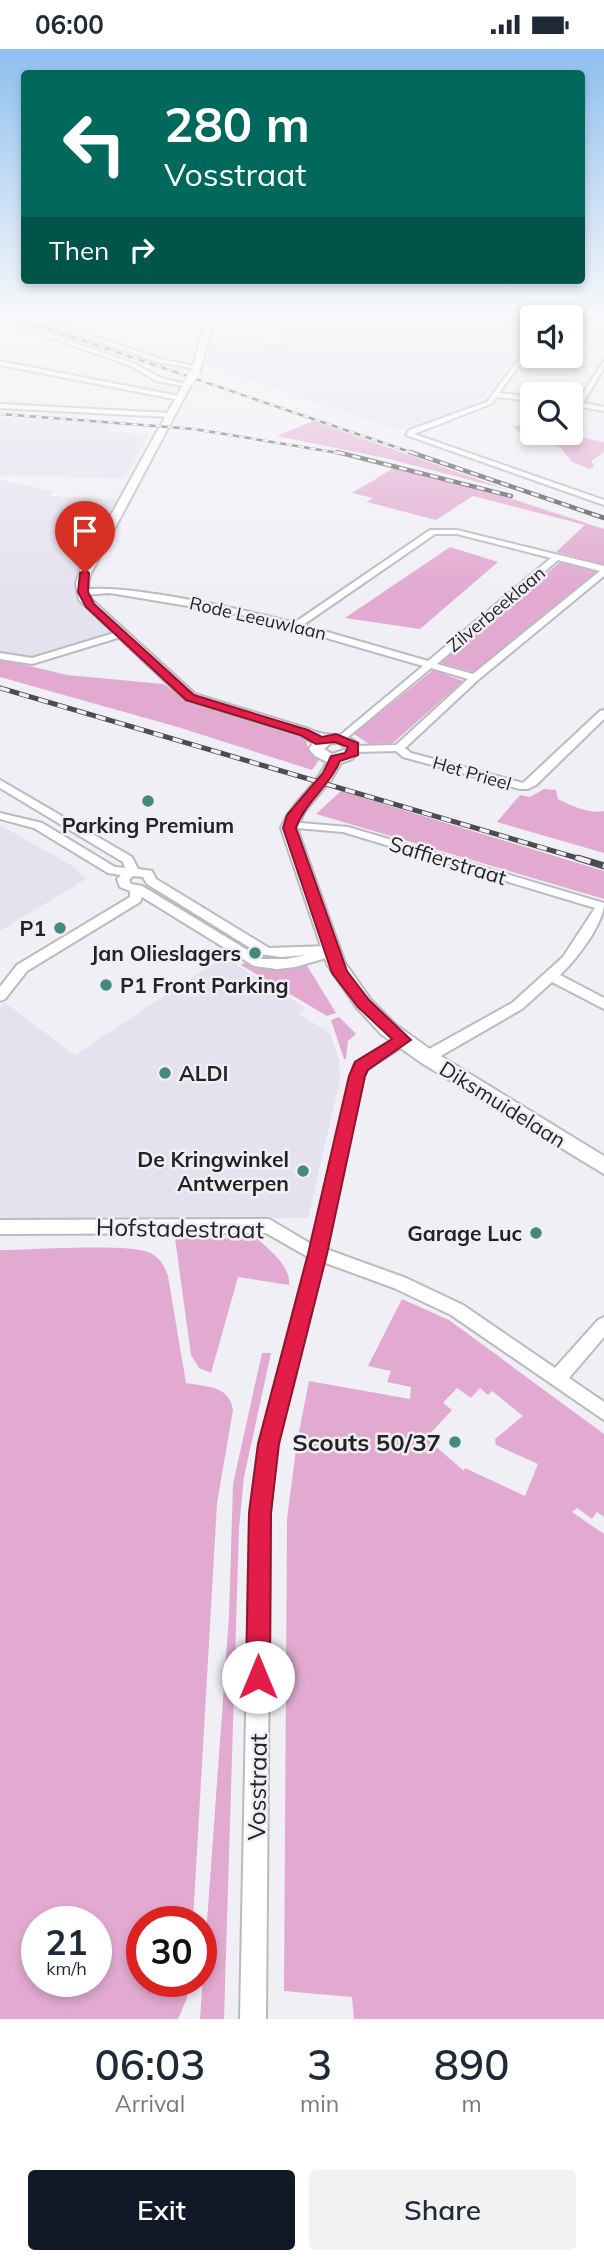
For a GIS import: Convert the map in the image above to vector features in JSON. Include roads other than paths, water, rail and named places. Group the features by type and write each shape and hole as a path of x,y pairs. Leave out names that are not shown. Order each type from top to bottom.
{"street":[{"path":"18,407 169,415"},
{"path":"174,407 85,573 83,592 89,605 190,697 304,732 321,741 399,748"},
{"path":"479,407 411,431 412,436 601,501"},
{"path":"298,624 424,535 438,531 457,532 557,557"},
{"name":"Zilverbeeklaan","path":"349,744 431,665 557,557 604,570"},
{"name":"Zilverbeeklaan","path":"399,748 475,678 604,570"},
{"name":"Rode Leeuwlaan","path":"83,592 110,590 160,597 298,624 431,665"},
{"path":"0,656 32,661 121,634"},
{"name":"Zilverbeeklaan","path":"431,665 475,678"},
{"name":"Het Prieel","path":"399,748 407,755 524,787 532,783 604,713"},
{"path":"321,741 317,745 318,752 335,758 349,756 349,744"},
{"path":"335,758 329,774 294,815 289,825 330,950 354,993 403,1040"},
{"path":"4,789 128,860 131,873"},
{"path":"0,816 38,825 112,870 148,874 151,881 271,953 311,948 330,950"},
{"name":"Saffierstraat","path":"289,825 344,829 603,907"},
{"path":"131,873 122,882 126,887 137,889 253,961 267,964 314,958 330,950"},
{"path":"137,889 151,881"},
{"path":"0,996 22,968 136,899 137,889"},
{"path":"426,1057 502,1015 568,960 603,907"},
{"path":"206,932 219,923"},
{"path":"550,975 604,1004"},
{"name":"Diksmuidelaan","path":"403,1040 426,1057 604,1166"},
{"name":"Vosstraat","path":"254,2019 260,1513 268,1444 317,1254 359,1069 403,1040"},
{"name":"Hofstadestraat","path":"0,1227 270,1226 317,1254 400,1283 457,1310 604,1412"},
{"path":"558,1378 604,1325"}],"railway":[{"path":"278,407 416,454"},
{"path":"0,414 194,429 345,454"},
{"path":"337,452 345,454"},
{"path":"410,452 604,518"},
{"path":"345,454 511,496"},
{"path":"0,688 584,860"},
{"path":"578,858 604,866"}],"place":[{"name":"Parking Premium","path":"148,801"},
{"name":"P1","path":"60,928"},
{"name":"Jan Olieslagers","path":"255,953"},
{"name":"P1 Front Parking","path":"106,985"},
{"name":"ALDI","path":"165,1073"},
{"name":"De Kringwinkel Antwerpen","path":"303,1171"},
{"name":"Garage Luc","path":"536,1233"},
{"name":"Scouts 50/37","path":"455,1442"}]}
